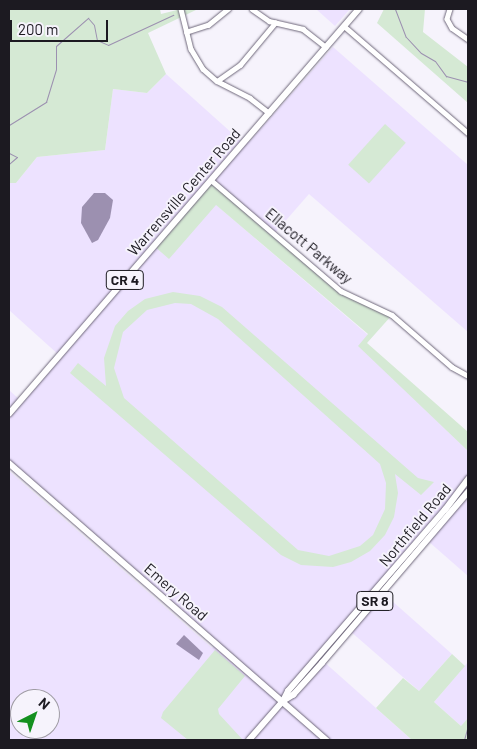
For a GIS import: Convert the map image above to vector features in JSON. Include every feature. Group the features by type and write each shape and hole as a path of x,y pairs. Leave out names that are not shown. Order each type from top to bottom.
{"main road":[{"name":"Warrensville Center Road","path":"9,414 359,9"},
{"name":"Emery Road","path":"9,463 327,740"},
{"name":"Northfield Road","path":"320,659 365,614 421,538 468,479"},
{"name":"Northfield Road","path":"249,740 283,702 293,695 359,609 426,543 468,492"},
{"path":"421,538 426,543"},
{"path":"359,609 365,614"}],"street":[{"path":"181,9 186,32 195,58 217,82 250,98 269,113"},
{"path":"186,32 208,25 228,9"},
{"path":"252,9 275,23 303,29 326,47"},
{"path":"450,9 448,19 452,28 468,39"},
{"path":"217,82 240,65 275,23"},
{"path":"344,26 468,133"},
{"name":"Ellacott Parkway","path":"211,180 341,291 392,315 452,367 468,376"}],"shaded area":[{"path":"316,9 350,9 335,26"},
{"path":"333,47 468,165 468,332 309,194 274,234 201,192 368,335 359,346 468,451 468,576 428,541 383,593 452,654 419,691 350,631 323,661 412,740 9,740 9,471 212,648 216,644 9,463 9,390 20,400 60,356 9,310 9,183 16,183 37,157 105,150 113,89 147,93 166,74 243,143 246,139 249,142"},
{"path":"94,193 105,193 113,200 110,218 98,240 92,243 81,223 82,207"},
{"path":"184,635 203,653 199,660 176,644"},
{"path":"468,662 468,718 461,726 434,702"}],"green space":[{"path":"9,9 160,9 161,14 181,9 198,9 148,33 166,74 147,93 113,89 105,150 37,157 16,183 9,183"},
{"path":"384,9 425,9 423,32 468,67 468,103 377,23"},
{"path":"385,124 406,143 369,184 348,165"},
{"path":"211,180 341,291 392,315 367,343 468,432 468,451 358,346 368,334 216,205 169,259 154,246"},
{"path":"173,292 200,296 222,307 418,478 434,482 421,495 395,474 398,493 394,517 385,535 370,551 351,562 333,567 301,565 281,555 70,373 78,363 106,386 104,358 115,326 128,311 145,299","holes":["175,303 191,304 218,319 380,464 386,483 385,509 373,535 360,546 329,556 298,550 124,398 114,368 123,332 147,310"]},
{"path":"215,650 245,676 218,709 219,714 243,740 188,740 161,718 163,712"},
{"path":"452,654 465,666 434,702 461,726 468,718 468,740 412,740 376,708 403,678 419,691"}],"waterway":[{"path":"395,9 406,37 421,53 435,61 446,76 468,82"},
{"path":"9,125 46,102 56,69 56,46 88,18 94,25 97,40 108,45 173,15"},
{"path":"9,153 17,157 9,164"},
{"path":"464,740 468,725"}]}
